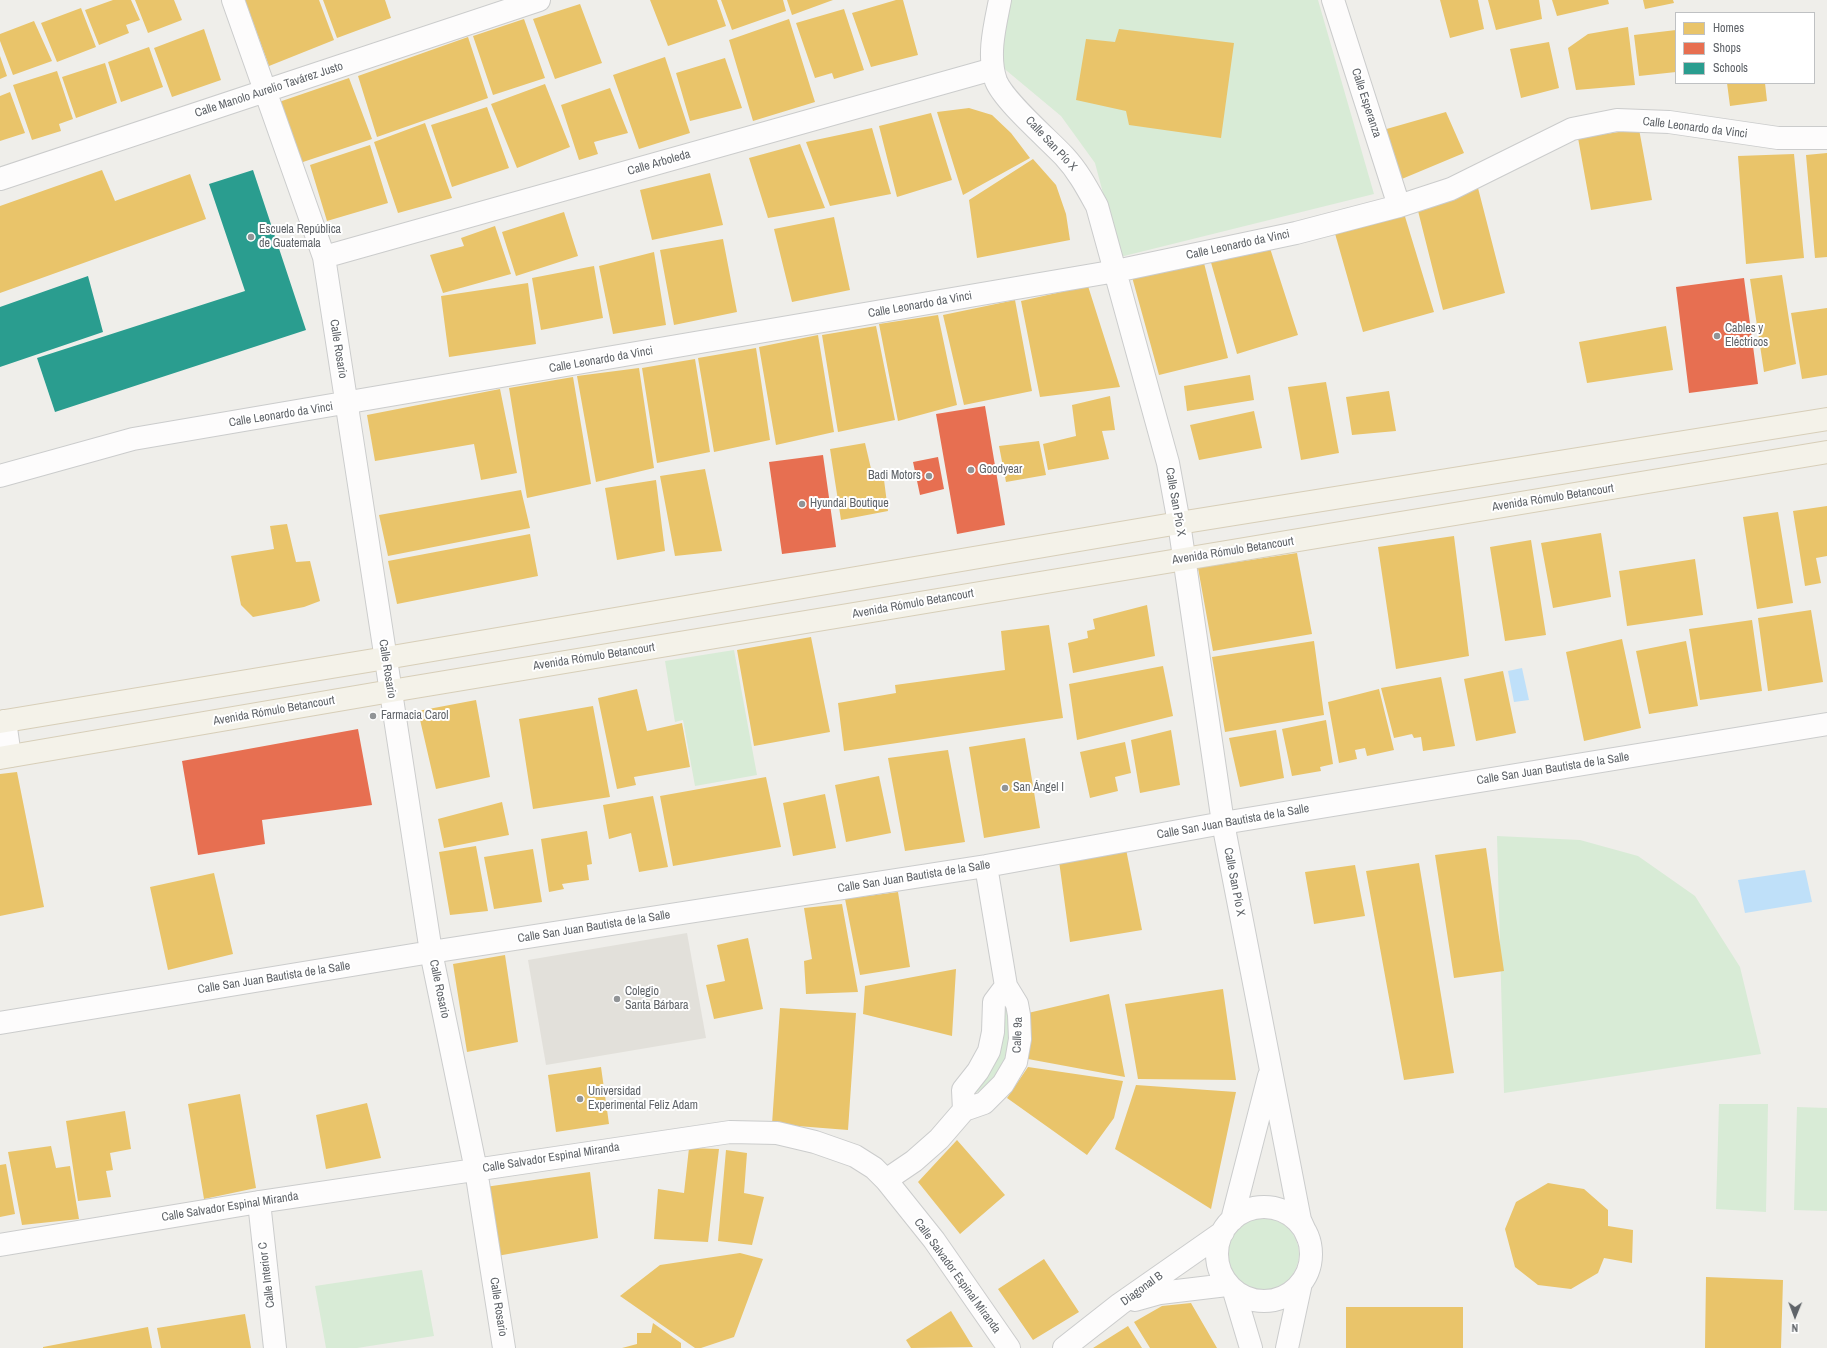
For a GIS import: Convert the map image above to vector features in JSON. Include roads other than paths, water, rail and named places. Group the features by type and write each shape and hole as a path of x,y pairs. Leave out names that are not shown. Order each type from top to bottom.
{"main road":[{"path":"2,721 386,658 1179,522 1827,419"},
{"name":"Avenida Rómulo Betancourt","path":"5,757 391,691 1827,452"}],"street":[{"name":"Calle Rosario","path":"233,0 324,257 431,952 476,1170 504,1348"},
{"name":"Calle Manolo Aurelio Tavárez Justo","path":"0,179 539,0"},
{"name":"Calle San Pío X","path":"1000,0 992,47 993,70 996,82 1002,91 1065,157 1080,176 1097,206 1168,463 1179,522 1223,823 1300,1220 1309,1240"},
{"name":"Calle Esperanza","path":"1333,0 1398,206"},
{"name":"Calle Arboleda","path":"324,257 993,70"},
{"name":"Calle Leonardo da Vinci","path":"0,476 132,439 346,404 1116,271 1296,233 1398,206 1451,189 1572,129 1617,120 1669,122 1778,138 1827,138"},
{"path":"2,721 5,757"},
{"name":"Calle San Juan Bautista de la Salle","path":"0,1023 431,952 986,866 1223,823 1827,724"},
{"name":"Calle 9a","path":"886,1180 914,1161 939,1139 964,1110 984,1103 1003,1084 1016,1062 1020,1039 1019,1015 1017,1004 1006,986 986,866"},
{"name":"Calle 9a","path":"964,1110 963,1090 978,1071 989,1051 993,1032 994,1002 1006,986"},
{"name":"Calle San Pío X","path":"1228,1226 1270,1069"},
{"name":"Calle Salvador Espinal Miranda","path":"0,1245 259,1202 730,1132 777,1133 815,1142 855,1156 874,1168 886,1180 934,1240 1009,1348"},
{"name":"Calle Interior C","path":"259,1202 275,1348"},
{"path":"1251,1348 1231,1288 1218,1262 1218,1246 1228,1226 1245,1211 1260,1208 1276,1209 1290,1215 1302,1226 1309,1240 1311,1255 1308,1270 1301,1283 1286,1348"},
{"name":"Diagonal B","path":"1064,1348 1120,1304 1228,1226"},
{"path":"1120,1304 1160,1293 1231,1288 1245,1298 1260,1301 1276,1300 1290,1293 1301,1283"}],"water":[{"path":"1522,668 1529,700 1514,702 1508,671"},
{"path":"1805,870 1812,902 1745,913 1738,880"}],"place":[{"name":"Escuela República de Guatemala","path":"251,237"},
{"name":"Cables y Eléctricos","path":"1717,336"},
{"name":"Goodyear","path":"971,470"},
{"name":"Badi Motors","path":"929,476"},
{"name":"Hyundai Boutique","path":"802,504"},
{"name":"Farmacia Carol","path":"373,716"},
{"name":"San Ángel I","path":"1005,788"},
{"name":"Colegio Santa Bárbara","path":"617,999"},
{"name":"Universidad Experimental Feliz Adam","path":"580,1099"}]}
